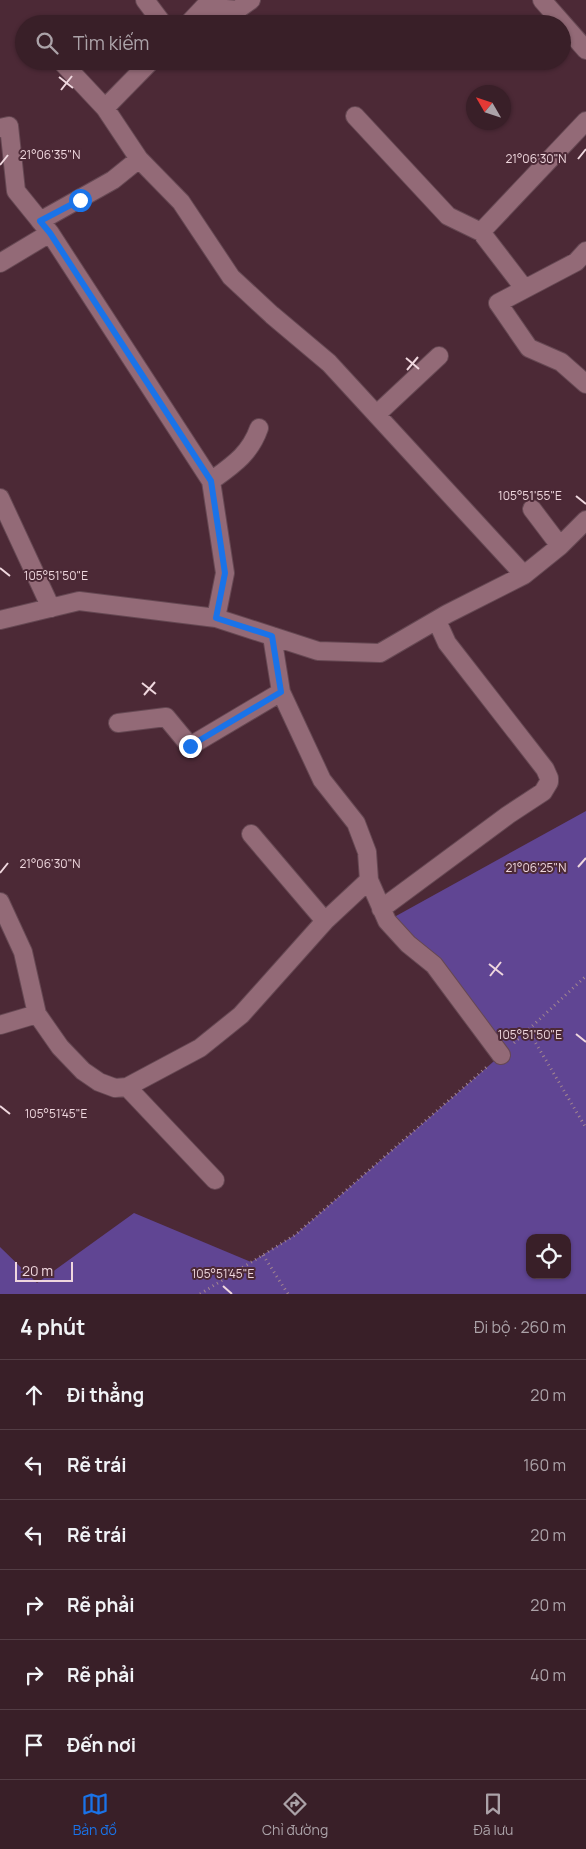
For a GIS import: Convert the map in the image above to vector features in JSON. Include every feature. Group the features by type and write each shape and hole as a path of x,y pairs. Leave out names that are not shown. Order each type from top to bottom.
{"street":[{"path":"144,0 156,15"},
{"path":"196,15 204,7 237,10 251,0"},
{"path":"542,0 555,15"},
{"path":"571,33 586,50"},
{"path":"69,70 105,108 139,159 180,202 232,277 272,315 329,362 524,575"},
{"path":"105,108 142,70"},
{"path":"355,116 448,216 481,232 524,288"},
{"path":"481,232 586,121"},
{"path":"0,128 8,126 16,191 45,227 211,481 225,573 216,618"},
{"path":"0,263 45,227 113,180 139,159"},
{"path":"586,251 576,262 498,303 529,348 561,362 586,384"},
{"path":"377,414 439,356"},
{"path":"211,481 246,452 254,442 259,428"},
{"path":"0,498 51,608"},
{"path":"532,509 560,546"},
{"path":"0,620 79,601 216,618 318,651 380,653 447,614 524,575 560,546 586,520"},
{"path":"381,909 542,792 549,782 546,769 447,643 437,621"},
{"path":"272,636 281,692 322,780 356,823 367,852 369,880 387,921 408,944 434,965 501,1055"},
{"path":"118,723 166,717 190,746 281,692"},
{"path":"251,834 325,921"},
{"path":"1,906 23,952 37,1014 60,1048 83,1071 99,1082 115,1088 127,1087 200,1048 241,1015 325,921 369,880"},
{"path":"0,1025 37,1014"},
{"path":"127,1087 215,1180"}],"path":[{"path":"200,1294 295,1235 501,1055 586,976"},
{"path":"528,1030 586,1128"},
{"path":"263,1255 288,1294"}],"shaded area":[{"path":"586,811 586,1294 0,1294 0,1247 37,1283 134,1213 251,1262 295,1235 501,1055 387,921"}],"route":[{"path":"80,200 40,221 50,233 211,481 225,573 216,618 272,636 281,692 190,746"}]}
